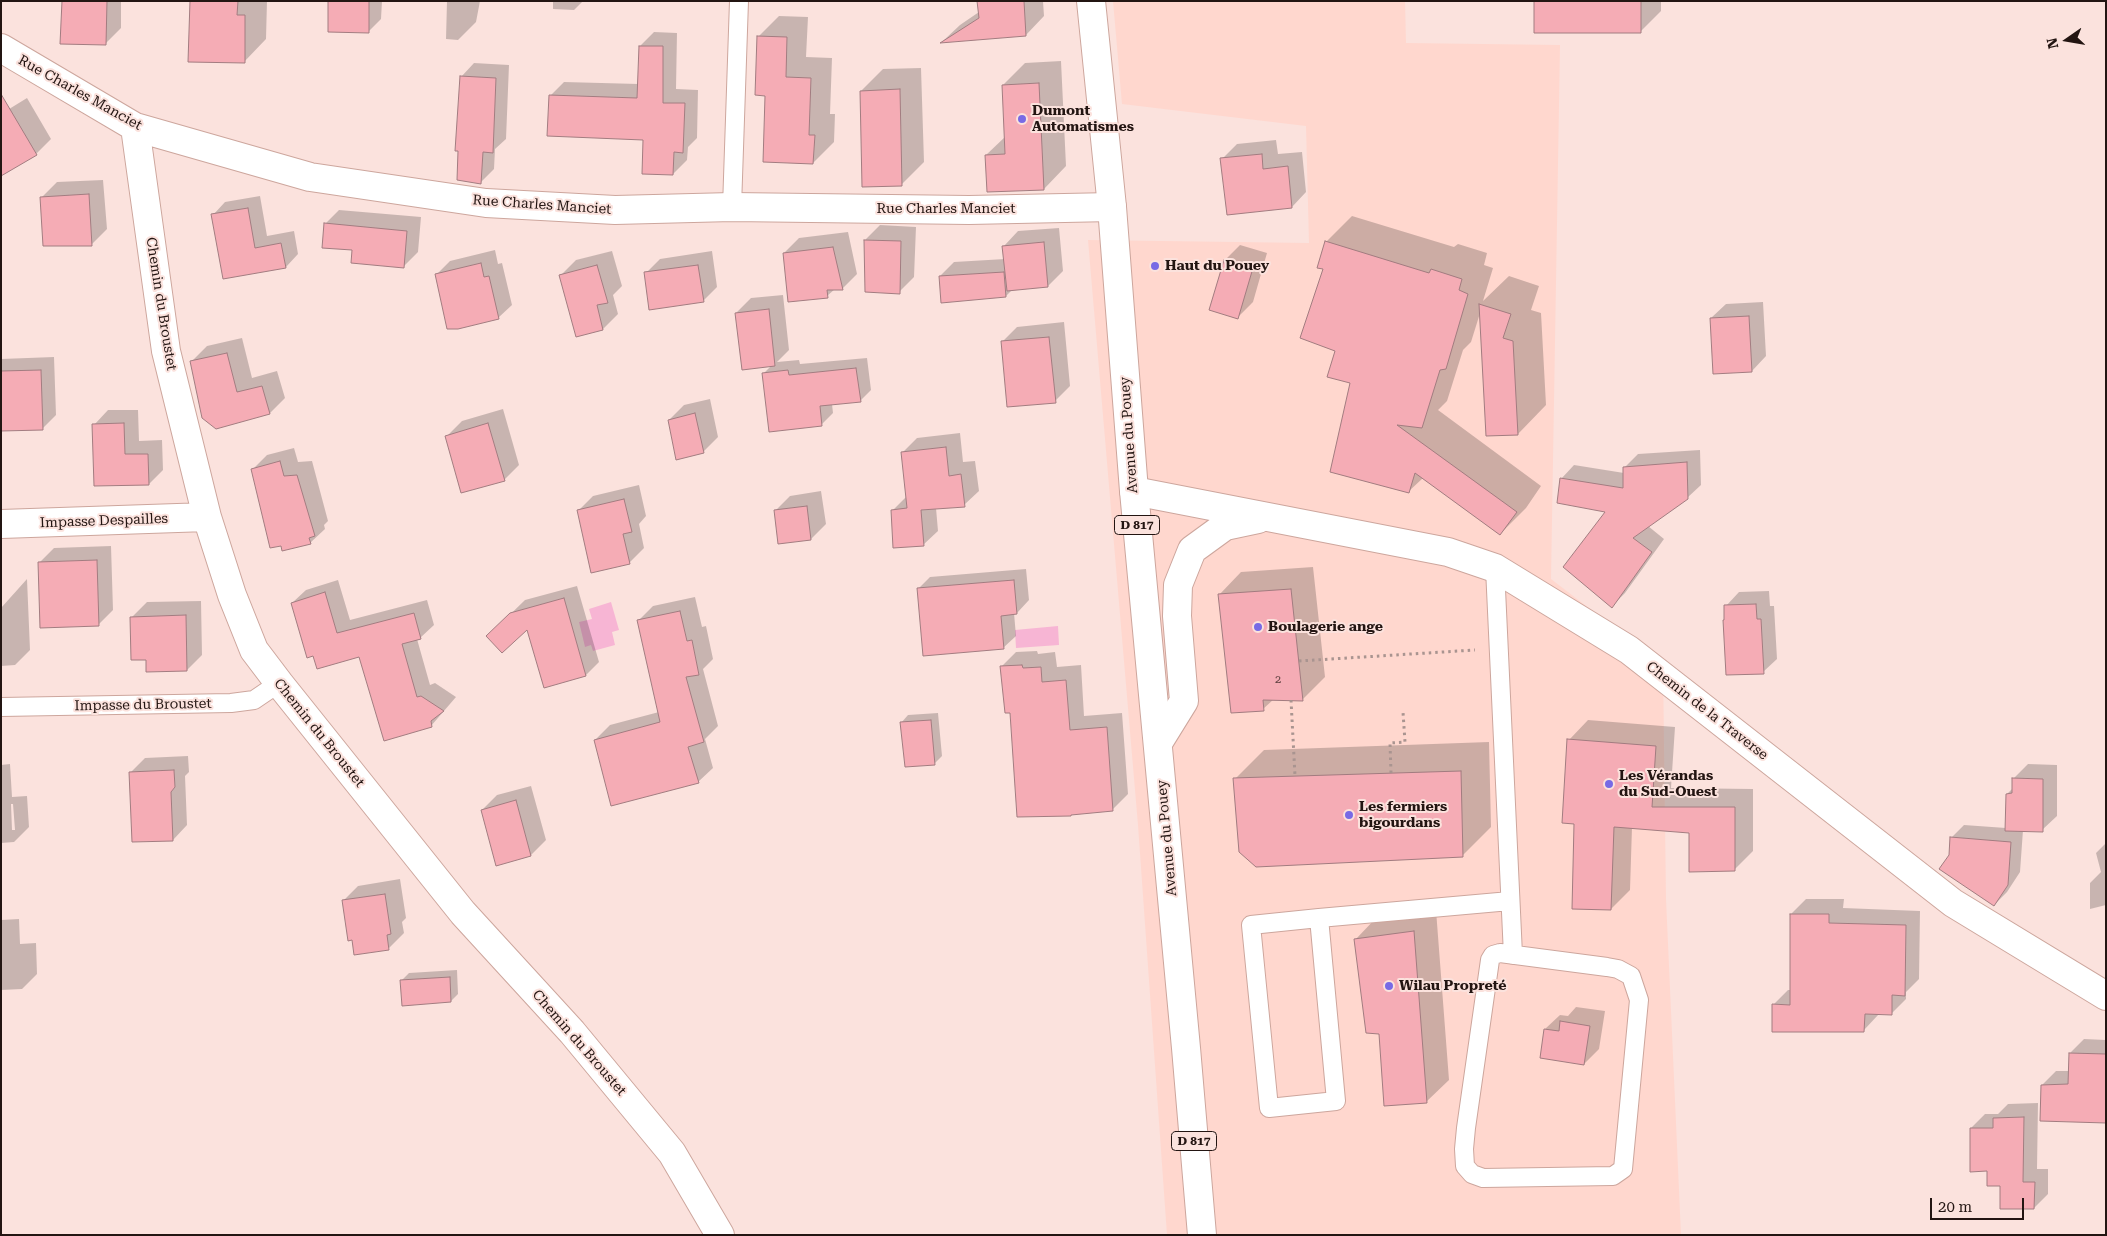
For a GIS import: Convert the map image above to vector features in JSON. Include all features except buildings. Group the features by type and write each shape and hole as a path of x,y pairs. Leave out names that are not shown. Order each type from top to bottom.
{"street":[{"name":"Avenue du Pouey","path":"1091,1 1112,207 1134,492 1202,1235"},
{"name":"Rue Charles Manciet","path":"1,48 135,127 310,177 486,203 615,210 732,207 969,210 1112,207"},
{"name":"Chemin du Broustet","path":"135,127 166,352 207,517 232,595 254,650 278,683 463,913 572,1032 672,1153 720,1235"},
{"name":"Chemin de la Traverse","path":"1134,492 1448,552 1495,568 1629,650 1953,903 2106,996"},
{"name":"Impasse Despailles","path":"1,524 207,517"},
{"name":"Chemin de la Traverse","path":"1158,743 1184,701 1177,616 1178,585 1192,550 1225,526 1267,517"}],"lane":[{"path":"732,207 739,1"},
{"path":"1495,568 1513,955"},
{"name":"Impasse du Broustet","path":"1,707 231,703 254,700 278,683"},
{"path":"1319,918 1336,1101 1270,1108 1251,924 1319,918 1510,902"},
{"path":"1500,953 1513,955 1607,967 1618,969 1631,976 1639,1000 1623,1169 1613,1176 1483,1178 1472,1174 1465,1166 1464,1149 1490,960 1492,955 1500,953"}],"path":[{"path":"1298,660 1499,649"},
{"path":"1291,700 1295,776"},
{"path":"1391,773 1390,743 1405,742 1403,712"}],"shaded area":[{"path":"1113,1 1405,1 1406,43 1560,45 1551,579 1663,665 1666,899 1681,1235 1167,1235 1138,825 1088,240 1309,243 1306,126 1122,104"},
{"path":"611,602 619,630 612,632 615,645 593,651 591,645 585,647 579,622 592,619 589,609"},
{"path":"1058,626 1059,645 1016,648 1015,630"}],"place":[{"name":"Dumont Automatismes","path":"1022,119"},
{"name":"Haut du Pouey","path":"1155,266"},
{"name":"Boulagerie ange","path":"1258,627"},
{"name":"Les Vérandas du Sud-Ouest","path":"1609,784"},
{"name":"Les fermiers bigourdans","path":"1349,815"},
{"name":"Wilau Propreté","path":"1389,986"}]}
